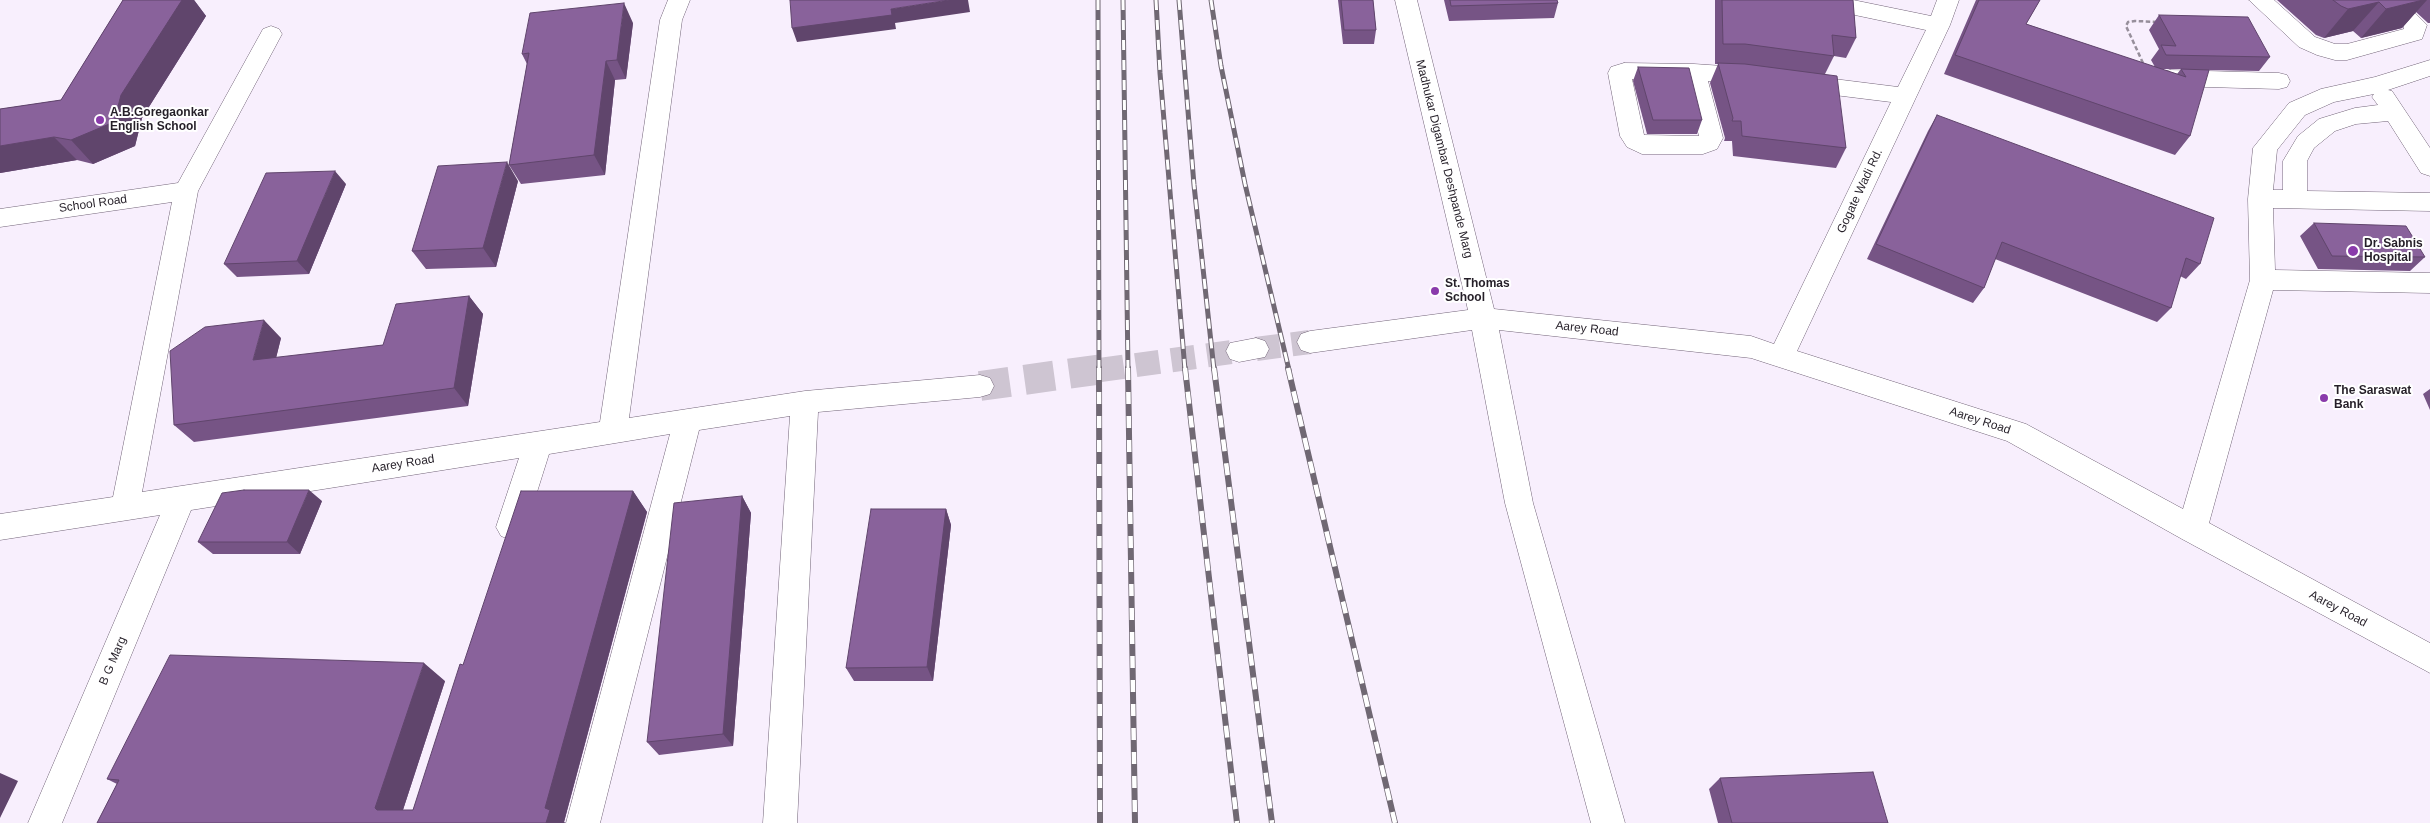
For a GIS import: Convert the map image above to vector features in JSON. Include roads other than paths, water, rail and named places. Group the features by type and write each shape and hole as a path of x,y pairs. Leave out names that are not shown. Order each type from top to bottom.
{"street":[{"path":"613,431 671,20 679,0"},
{"name":"Madhukar Digambar Deshpande Marg","path":"1406,0 1483,318 1519,503 1608,823"},
{"path":"1818,0 1939,24"},
{"name":"Gogate Wadi Rd.","path":"1781,357 1939,24 1948,0"},
{"path":"2260,0 2307,42 2335,52 2361,48 2414,34 2416,25 2388,0"},
{"path":"125,508 186,191 271,34"},
{"path":"2361,48 2385,83 2394,112 2430,167"},
{"path":"2264,57 2297,109"},
{"path":"2192,530 2263,280 2260,198 2265,148 2297,109 2329,96 2385,83 2430,68"},
{"path":"1694,72 1711,138 1709,143 1703,145 1642,145 1635,141 1619,73 1624,71 1694,72 1737,74 1905,96"},
{"path":"2159,78 2279,81"},
{"path":"2295,200 2295,161 2306,142 2327,125 2355,116 2394,112"},
{"name":"School Road","path":"0,218 186,191"},
{"path":"2260,198 2430,202"},
{"path":"2263,280 2430,283"},
{"name":"Aarey Road","path":"1310,342 1483,318 1751,347 2016,432 2430,659"},
{"name":"Aarey Road","path":"0,527 805,402 980,386"},
{"path":"780,823 805,402"},
{"path":"583,823 688,420"},
{"path":"502,556 538,443"},
{"name":"B G Marg","path":"45,823 181,499"}],"tunnel":[{"path":"1256,349 1310,342"},
{"path":"1100,370 1239,351"},
{"path":"980,386 1110,368"}],"railway":[{"path":"1098,0 1099,370"},
{"path":"1123,0 1128,370"},
{"path":"1156,0 1160,73 1185,370"},
{"path":"1179,0 1194,185 1214,370"},
{"path":"1211,0 1221,66 1245,184 1289,370"},
{"path":"1099,368 1100,823"},
{"path":"1128,368 1135,823"},
{"path":"1185,368 1237,823"},
{"path":"1214,368 1272,823"},
{"path":"1288,368 1395,823"}],"place":[{"name":"A.B.Goregaonkar English School","path":"100,120"},
{"name":"Dr. Sabnis Hospital","path":"2353,251"},
{"name":"St. Thomas School","path":"1435,291"},
{"name":"The Saraswat Bank","path":"2324,398"}]}
